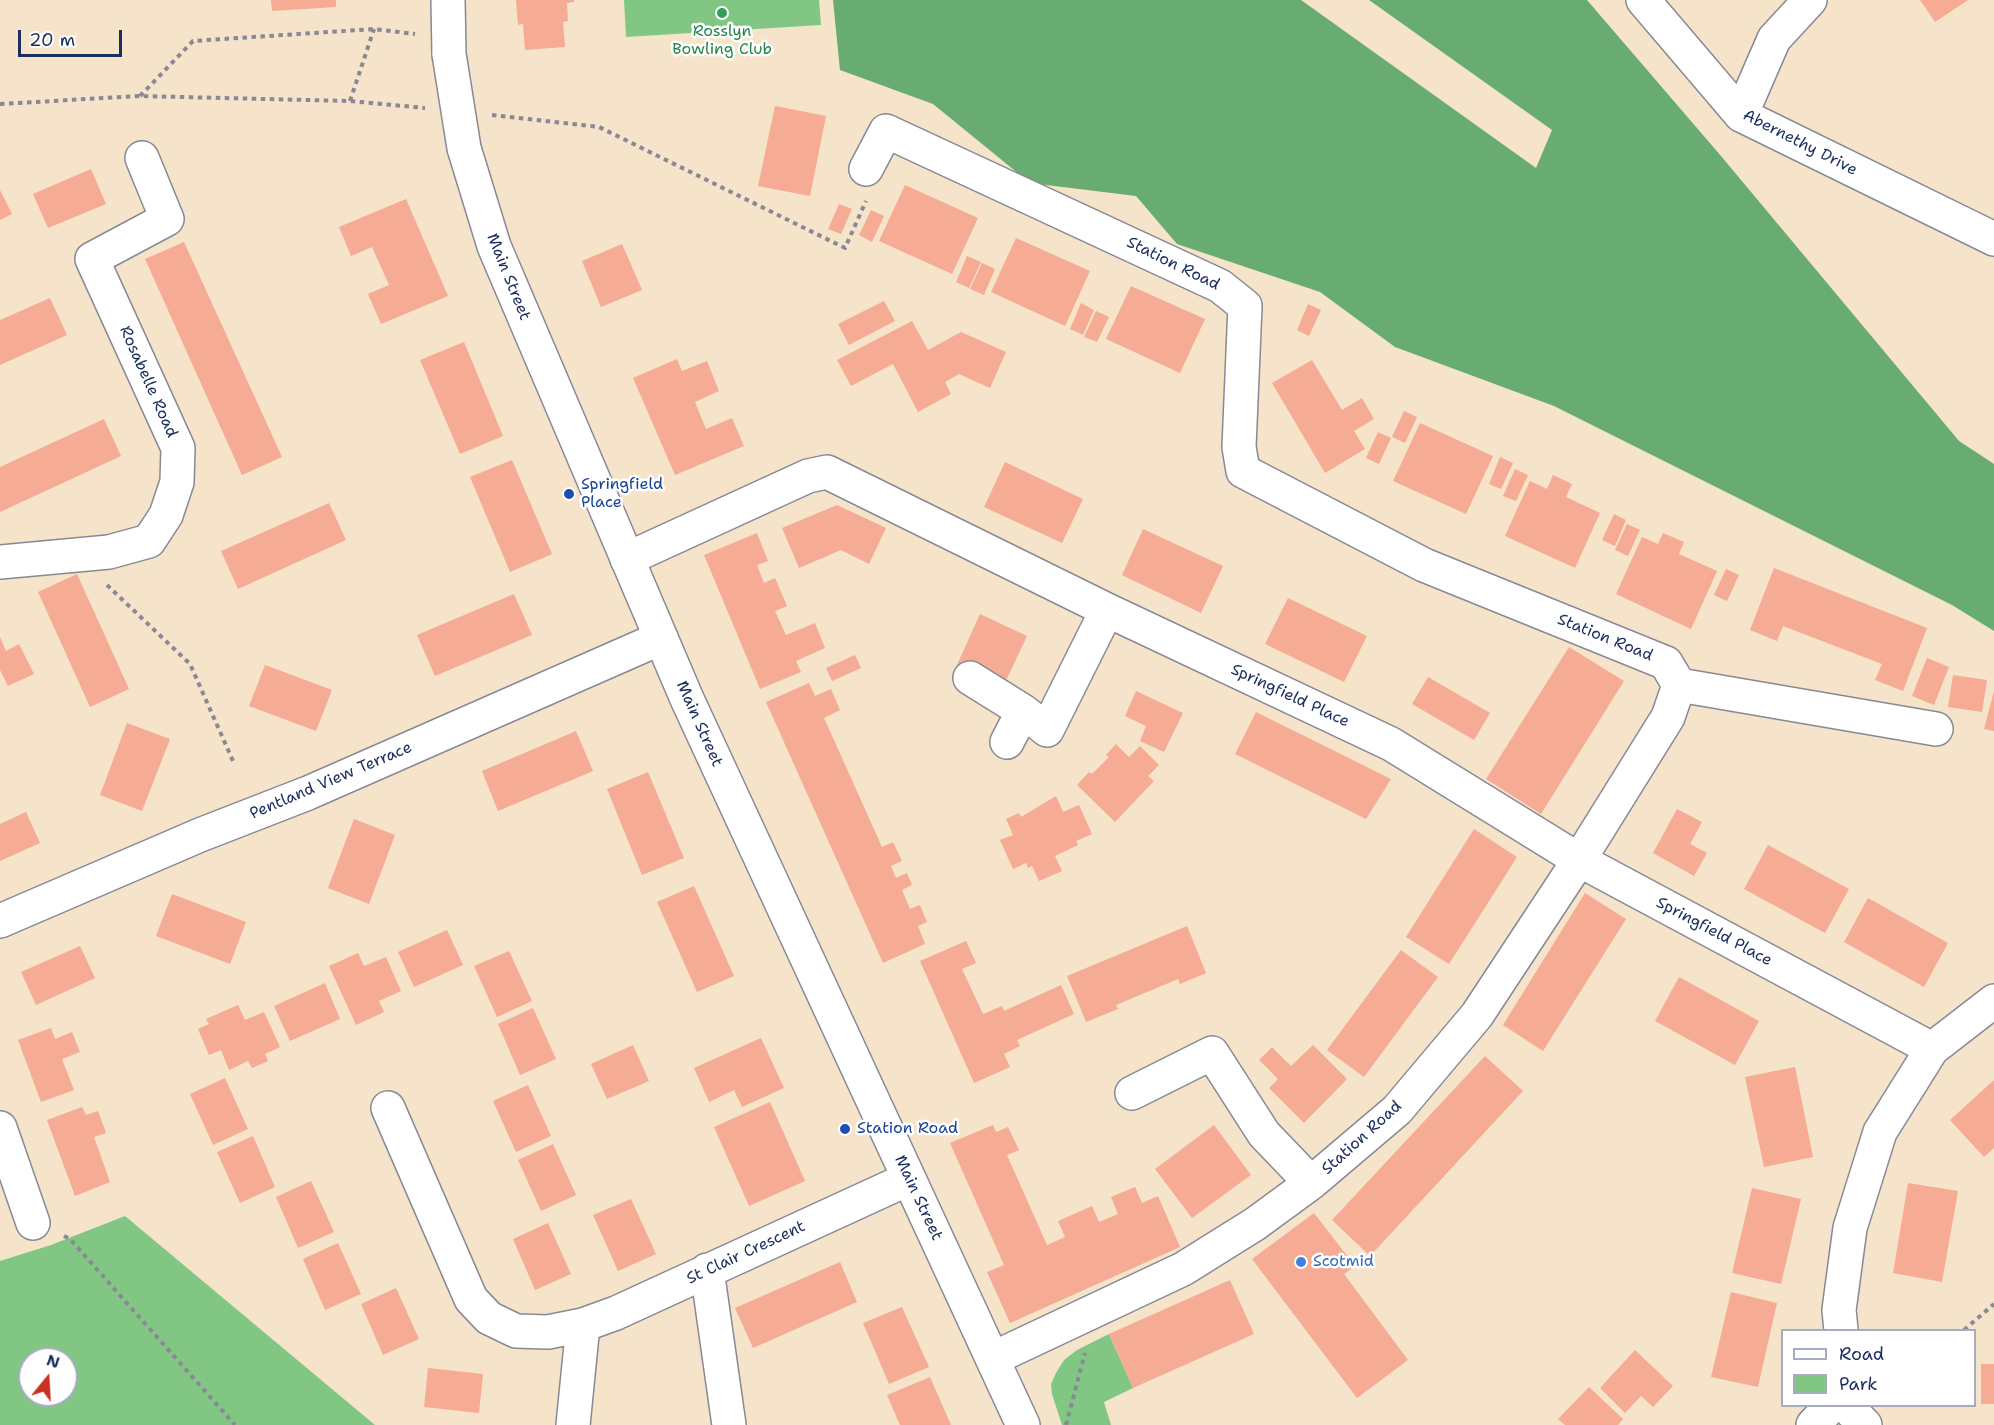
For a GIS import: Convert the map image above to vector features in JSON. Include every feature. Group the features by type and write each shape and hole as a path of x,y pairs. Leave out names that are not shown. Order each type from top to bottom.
{"street":[{"name":"Main Street","path":"447,0 449,46 464,148 494,246 661,638 1023,1425"},
{"name":"Abernethy Drive","path":"1643,0 1741,115 1994,239"},
{"path":"1741,115 1774,39 1810,0"},
{"name":"Station Road","path":"866,169 886,131 1220,285 1245,306 1239,447 1244,471 1424,565 1666,663 1679,685 1668,717 1579,860 1477,1015 1396,1110 1311,1183 1255,1224 1183,1269 994,1358"},
{"name":"Rosabelle Road","path":"0,562 100,553 148,540 166,515 177,482 178,448 92,259 167,219 142,158"},
{"name":"Springfield Place","path":"627,559 808,476 827,472 1107,610 1391,744 1579,860 1932,1048"},
{"path":"970,678 1023,711 1047,730 1107,610"},
{"name":"Pentland View Terrace","path":"0,921 200,835 308,793 661,638"},
{"path":"1679,685 1936,729"},
{"path":"1007,742 1023,711"},
{"path":"1841,1329 1839,1310 1850,1228 1880,1132 1932,1048 1994,1001"},
{"path":"1132,1093 1212,1053 1264,1134 1311,1183"},
{"name":"St Clair Crescent","path":"388,1108 471,1299 489,1318 516,1330 548,1332 583,1325 616,1313 908,1179"},
{"path":"0,1128 33,1223"},
{"path":"707,1270 729,1425"},
{"path":"573,1425 583,1325"},
{"path":"1813,1425 1830,1407"},
{"path":"1847,1407 1865,1425"}],"path":[{"path":"350,100 374,29"},
{"path":"139,96 193,41 374,29 449,46"},
{"path":"0,104 139,96 350,100 436,109"},
{"path":"482,114 599,127 844,248 871,190 866,169"},
{"path":"100,553 107,587 190,664 233,761"},
{"path":"33,1223 70,1239 235,1425"},
{"path":"1965,1329 1994,1304"},
{"path":"1066,1425 1097,1310"}],"green space":[{"name":"Rosslyn Bowling Club","path":"624,0 819,0 821,25 626,37"},
{"path":"833,0 1301,0 1536,168 1552,130 1369,0 1587,0 1721,156 1959,441 1994,464 1994,631 1952,605 1554,406 1395,347 1320,292 1177,244 1136,196 1030,183 933,104 840,70"},
{"path":"125,1216 375,1425 0,1425 0,1261 51,1245"},
{"path":"1109,1334 1133,1388 1104,1402 1111,1425 1062,1425 1052,1394 1051,1384 1056,1373 1064,1360 1077,1350"}],"building":[{"path":"271,0 336,0 336,7 272,11"},
{"path":"516,0 574,0 574,2 567,3 568,21 563,22 565,47 525,50 523,24 518,25"},
{"path":"1920,0 1968,0 1935,22"},
{"path":"775,106 826,116 810,196 758,186"},
{"path":"91,169 106,204 48,228 33,194"},
{"path":"905,185 978,218 952,274 879,241"},
{"path":"0,190 12,214 0,220"},
{"path":"406,199 448,296 381,324 368,294 389,285 372,247 351,256 339,227"},
{"path":"839,204 852,209 841,234 828,229"},
{"path":"871,210 884,216 872,242 859,235"},
{"path":"1016,238 1090,271 1065,326 991,292"},
{"path":"184,242 282,457 242,475 145,259"},
{"path":"622,244 642,290 601,307 582,261"},
{"path":"967,256 981,262 969,288 956,282"},
{"path":"982,263 995,269 984,295 970,289"},
{"path":"1131,286 1205,319 1180,373 1106,339"},
{"path":"50,298 67,335 0,365 0,320"},
{"path":"884,301 895,321 849,345 838,324"},
{"path":"1081,303 1094,310 1083,335 1070,329"},
{"path":"1308,304 1321,310 1309,336 1297,330"},
{"path":"1096,311 1109,317 1097,342 1084,337"},
{"path":"912,321 928,350 961,332 1006,352 990,388 959,374 945,382 951,394 918,412 893,364 851,386 837,360"},
{"path":"464,342 503,436 460,454 420,360"},
{"path":"677,359 682,371 707,361 719,391 695,402 706,429 732,418 744,446 675,475 633,378"},
{"path":"1312,360 1342,410 1362,398 1374,419 1354,431 1365,449 1325,473 1272,383"},
{"path":"1404,411 1417,417 1405,443 1392,437"},
{"path":"104,419 121,456 0,512 0,467"},
{"path":"1420,423 1493,456 1466,514 1393,481"},
{"path":"1378,432 1391,438 1379,464 1366,458"},
{"path":"1500,457 1513,463 1501,489 1489,484"},
{"path":"512,460 552,554 510,572 470,477"},
{"path":"1005,462 1083,499 1062,543 984,507"},
{"path":"1515,469 1528,475 1516,501 1503,496"},
{"path":"1553,475 1572,484 1566,497 1600,513 1575,568 1505,536 1530,481 1547,489"},
{"path":"329,503 346,540 238,589 221,551"},
{"path":"837,505 886,528 869,564 841,550 799,568 782,528"},
{"path":"1614,514 1626,520 1615,546 1602,540"},
{"path":"1627,524 1640,530 1628,556 1615,550"},
{"path":"1143,529 1223,566 1201,613 1122,575"},
{"path":"757,533 768,561 757,565 764,583 775,578 787,606 775,611 786,635 815,623 825,648 796,661 801,672 760,689 704,555"},
{"path":"1663,533 1684,542 1679,554 1717,571 1691,629 1616,594 1642,537 1658,544"},
{"path":"1774,568 1927,628 1903,691 1875,680 1882,664 1783,626 1777,641 1750,630"},
{"path":"1726,569 1739,575 1727,601 1714,595"},
{"path":"77,574 129,689 90,707 38,592"},
{"path":"514,594 532,635 435,676 417,635"},
{"path":"1288,598 1367,636 1344,682 1265,644"},
{"path":"980,614 1027,636 1003,687 957,665"},
{"path":"0,637 6,651 19,644 34,674 8,686 0,670"},
{"path":"1569,647 1624,681 1541,814 1486,779"},
{"path":"855,655 861,668 832,681 826,668"},
{"path":"1927,658 1949,667 1934,705 1912,696"},
{"path":"265,665 332,690 316,731 249,706"},
{"path":"1953,675 1987,680 1982,712 1948,707"},
{"path":"1428,677 1490,713 1474,740 1412,704"},
{"path":"809,683 815,696 831,689 840,710 824,718 882,847 893,842 902,861 891,866 896,878 907,873 912,885 902,890 910,909 920,905 927,922 918,926 925,944 883,963 766,702"},
{"path":"1136,691 1183,713 1164,752 1140,741 1146,726 1125,716"},
{"path":"1994,691 1994,731 1984,729"},
{"path":"1256,712 1391,779 1366,819 1235,754"},
{"path":"127,723 170,739 142,811 100,795"},
{"path":"576,731 593,771 498,811 482,771"},
{"path":"1116,744 1129,757 1140,746 1159,765 1148,776 1154,781 1115,822 1077,785 1089,772 1092,774 1109,757 1106,755"},
{"path":"648,772 684,858 642,875 607,789"},
{"path":"1056,796 1063,812 1079,805 1092,834 1076,841 1078,845 1055,856 1062,871 1039,881 1032,866 1028,868 1026,863 1013,869 1000,840 1013,835 1006,819 1019,813 1021,817"},
{"path":"1677,809 1702,822 1690,844 1707,853 1694,876 1653,853"},
{"path":"26,812 40,843 0,861 0,824"},
{"path":"354,819 395,835 369,904 328,888"},
{"path":"1474,829 1517,857 1449,964 1406,937"},
{"path":"1768,845 1849,889 1825,933 1744,889"},
{"path":"694,886 734,976 697,992 657,902"},
{"path":"1585,893 1626,919 1543,1051 1503,1025"},
{"path":"172,894 246,922 230,964 156,936"},
{"path":"1868,898 1948,943 1924,987 1844,942"},
{"path":"1187,926 1206,973 1180,984 1178,979 1116,1005 1118,1009 1086,1022 1067,976"},
{"path":"447,930 463,965 414,987 398,952"},
{"path":"966,941 976,963 962,969 983,1014 1002,1006 1004,1011 1061,985 1074,1014 1017,1040 1020,1046 1004,1054 1010,1067 974,1083 920,961"},
{"path":"80,946 95,978 36,1005 21,972"},
{"path":"1401,950 1438,977 1364,1077 1327,1050"},
{"path":"509,951 532,1001 497,1017 474,966"},
{"path":"358,953 364,966 386,957 401,991 379,1001 384,1012 356,1025 329,966"},
{"path":"1679,977 1759,1021 1735,1065 1655,1021"},
{"path":"325,983 340,1019 290,1041 274,1006"},
{"path":"238,1005 245,1020 264,1012 280,1047 265,1054 268,1061 252,1068 248,1061 229,1070 221,1050 209,1055 198,1029 209,1024 206,1019"},
{"path":"533,1008 556,1059 520,1075 498,1024"},
{"path":"51,1028 55,1039 72,1032 80,1052 62,1059 74,1090 41,1102 18,1040"},
{"path":"761,1038 784,1088 742,1107 734,1090 709,1102 694,1068"},
{"path":"633,1045 649,1081 607,1099 591,1064"},
{"path":"1313,1045 1347,1079 1304,1123 1269,1088 1278,1079 1259,1060 1272,1047 1291,1066"},
{"path":"1485,1056 1523,1091 1370,1256 1332,1220"},
{"path":"1795,1067 1813,1157 1764,1167 1745,1077"},
{"path":"225,1078 248,1129 213,1145 190,1094"},
{"path":"1994,1080 1994,1148 1984,1157 1950,1120"},
{"path":"528,1085 551,1136 516,1152 493,1101"},
{"path":"770,1102 805,1181 749,1206 714,1127"},
{"path":"82,1107 86,1115 98,1111 106,1133 94,1137 110,1182 75,1196 47,1120"},
{"path":"993,1125 996,1132 1008,1127 1019,1150 1007,1155 1047,1245 1065,1237 1058,1221 1092,1206 1099,1222 1118,1214 1111,1197 1135,1187 1142,1203 1158,1196 1180,1247 1010,1323 987,1272 1004,1265 950,1143"},
{"path":"1214,1125 1251,1175 1192,1218 1155,1169"},
{"path":"253,1136 275,1187 240,1203 217,1152"},
{"path":"553,1144 576,1195 541,1211 518,1160"},
{"path":"311,1181 334,1232 298,1248 276,1197"},
{"path":"1908,1183 1958,1191 1942,1282 1893,1273"},
{"path":"1752,1188 1801,1199 1781,1284 1732,1273"},
{"path":"631,1199 656,1254 618,1271 593,1215"},
{"path":"1314,1213 1355,1266 1344,1274 1408,1360 1357,1398 1252,1259"},
{"path":"548,1223 571,1274 535,1290 513,1239"},
{"path":"338,1243 361,1294 325,1310 303,1259"},
{"path":"840,1262 857,1302 753,1348 735,1308"},
{"path":"1230,1280 1254,1334 1133,1388 1109,1334"},
{"path":"396,1288 419,1339 383,1355 361,1304"},
{"path":"1731,1292 1777,1303 1758,1387 1711,1377"},
{"path":"902,1307 929,1367 889,1384 863,1323"},
{"path":"1635,1350 1673,1386 1653,1407 1641,1396 1625,1413 1600,1388"},
{"path":"1981,1364 1994,1364 1994,1404 1981,1404"},
{"path":"428,1368 483,1374 479,1413 424,1407"},
{"path":"930,1377 951,1425 900,1425 887,1395"},
{"path":"1589,1387 1623,1419 1618,1425 1565,1425 1558,1419"}],"place":[{"name":"Rosslyn Bowling Club","path":"722,13"},
{"name":"Springfield Place","path":"569,494"},
{"name":"Station Road","path":"845,1129"},
{"name":"Scotmid","path":"1301,1262"}]}
